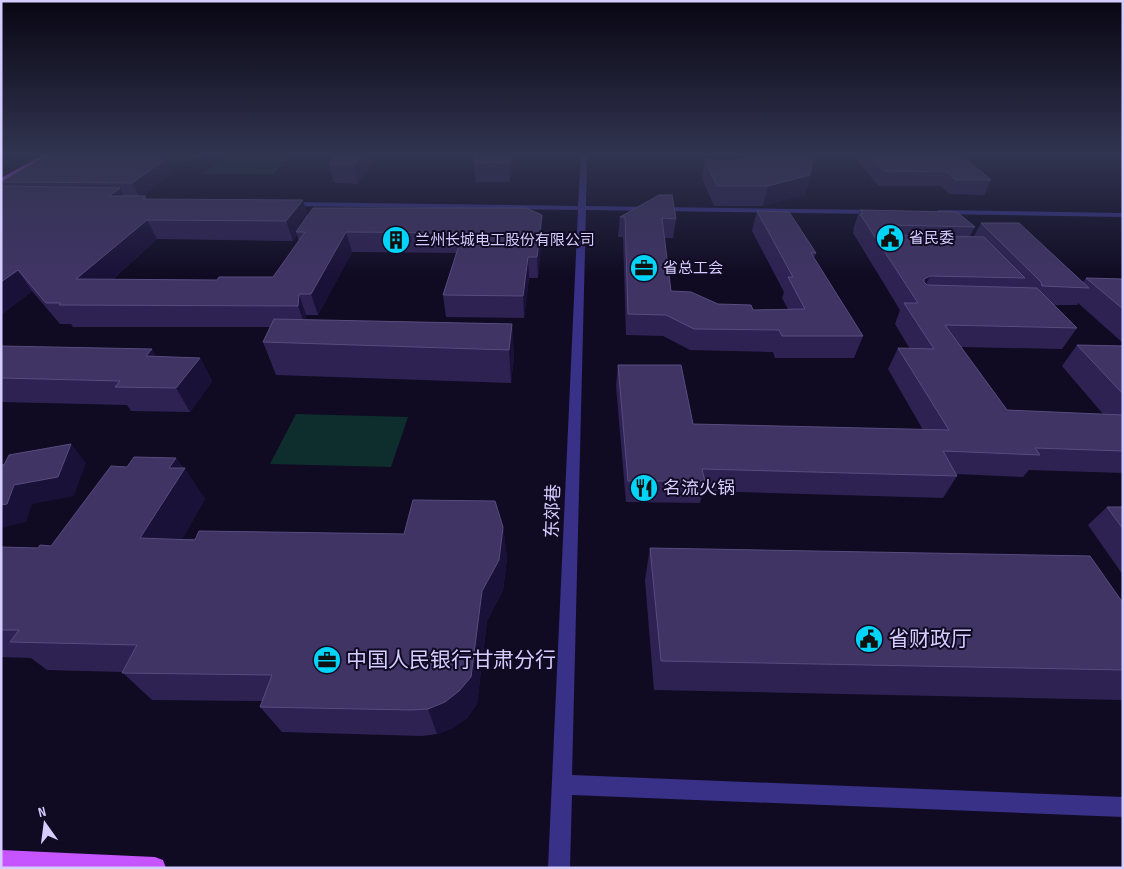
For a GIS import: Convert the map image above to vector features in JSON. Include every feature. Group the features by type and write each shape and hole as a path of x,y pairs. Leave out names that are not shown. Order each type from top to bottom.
{"main road":[{"path":"1,862 155,868"}],"street":[{"name":"东郊巷","path":"559,868 583,196"},
{"path":"277,204 881,212"},
{"path":"953,225 936,212 1123,215"},
{"path":"562,785 1123,807"}],"green space":[{"path":"296,414 408,417 391,467 270,464"}],"building":[{"path":"1,196 146,196 143,199 303,200 286,221 147,220 76,279 217,280 219,277 273,277 305,232 296,232 313,208 526,208 542,215 537,257 528,257 523,296 443,295 463,233 346,232 311,294 299,294 298,306 59,305 61,303 46,303 18,270 1,282"},
{"path":"658,196 672,196 676,219 662,218 671,291 691,292 718,304 751,305 753,310 805,309 788,277 793,277 757,211 789,212 816,253 811,253 863,336 782,336 779,330 694,329 666,315 628,314 625,217 620,217"},
{"path":"860,210 957,212 975,227 891,225 885,230 892,235 984,237 1025,278 930,276 924,279 924,282 927,285 1037,288 1077,328 945,325 1007,410 1123,415 1123,451 1035,448 1040,455 943,451 957,476 702,469 705,481 628,481 618,365 681,365 693,424 949,430 898,348 934,349 904,303 918,303 860,214 863,214"},
{"path":"981,223 1019,223 1089,288 1042,286 1041,282"},
{"path":"1086,278 1123,279 1123,309"},
{"path":"274,319 512,324 509,350 263,342"},
{"path":"1077,345 1123,346 1123,394"},
{"path":"1,346 152,349 146,356 200,358 176,388 115,387 120,381 1,378"},
{"path":"71,444 58,477 14,485 7,504 1,505 1,465 4,465 9,455"},
{"path":"134,457 176,458 169,468 185,468 140,538 195,540 199,531 404,534 413,500 495,501 503,527 499,560 482,591 471,677 459,691 445,702 428,709 260,707 272,675 122,673 137,645 10,642 19,630 1,630 1,547 38,548 40,545 51,546 111,466 127,467"},
{"path":"1107,507 1123,507 1123,529"},
{"name":"省财政厅","path":"650,548 1090,556 1123,603 1123,670 661,661"}],"place":[{"name":"省民委","path":"890,238"},
{"name":"兰州长城电工股份有限公司","path":"396,240"},
{"name":"省总工会","path":"644,268"},
{"name":"名流火锅","path":"644,488"},
{"name":"省财政厅","path":"869,639"},
{"name":"中国人民银行甘肃分行","path":"327,660"}]}
